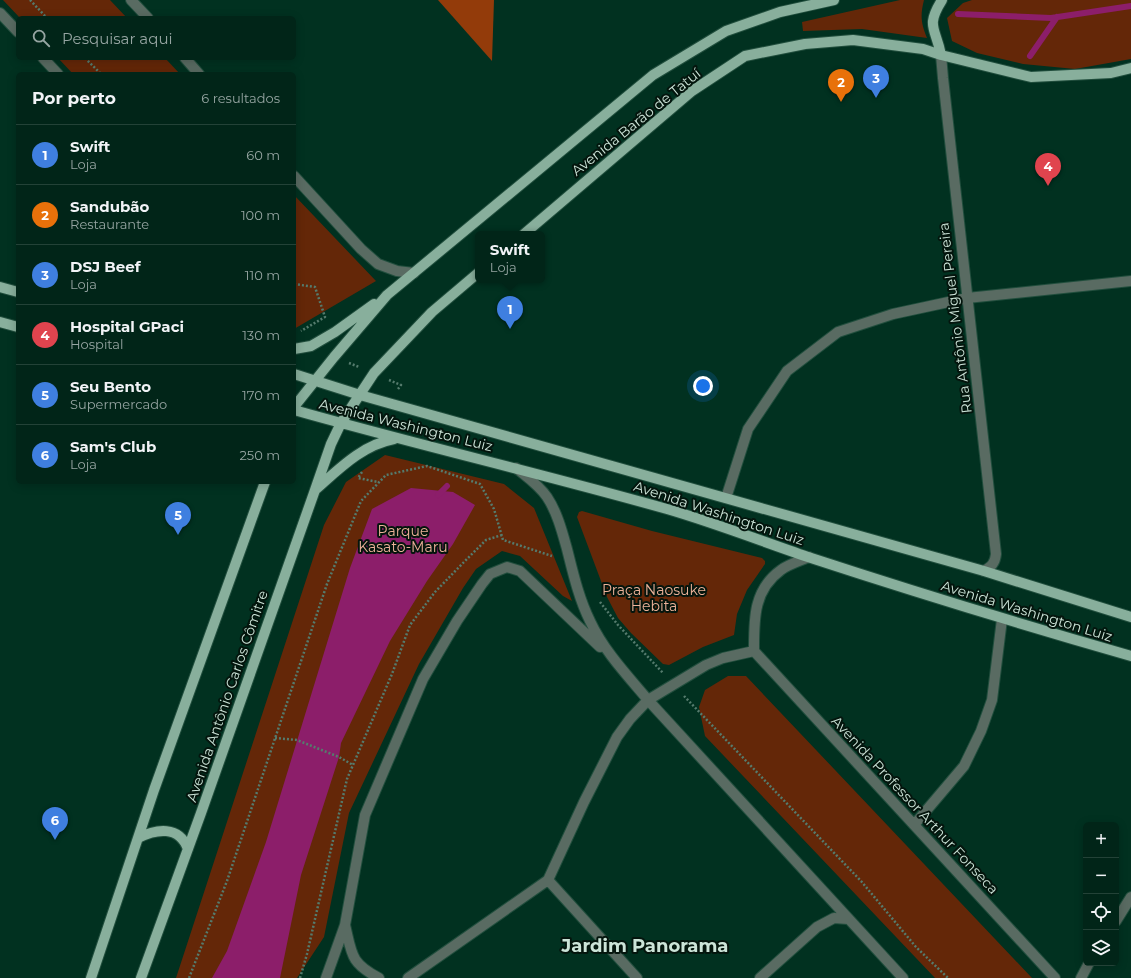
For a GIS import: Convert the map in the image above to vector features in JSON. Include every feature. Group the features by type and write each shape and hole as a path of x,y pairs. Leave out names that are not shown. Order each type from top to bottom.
{"main road":[{"name":"Avenida Barão de Tatuí","path":"296,406 315,380 387,295 652,75 726,31 780,12 834,0"},
{"path":"941,55 932,22 934,12 942,0"},
{"name":"Avenida Barão de Tatuí","path":"528,231 692,91 744,56 805,44 853,40 923,49 941,55 1031,77 1111,73 1131,68"},
{"path":"360,395 374,373 432,312 475,276"},
{"path":"0,287 16,291"},
{"path":"296,349 311,346 335,332 387,295"},
{"path":"0,322 16,326"},
{"name":"Avenida Washington Luiz","path":"296,375 360,395 984,571 1131,617"},
{"name":"Avenida Antônio Carlos Cômitre","path":"141,978 331,444 341,423 360,395"},
{"name":"Avenida Washington Luiz","path":"296,410 397,438 515,467 670,510 809,557 1002,619 1131,656"},
{"path":"315,490 366,449 397,438"},
{"path":"91,978 154,790 264,484"},
{"path":"138,838 154,831 167,831 182,839 186,843 188,849"}],"street":[{"path":"131,0 146,16"},
{"path":"0,14 16,30"},
{"name":"Rua Antônio Miguel Pereira","path":"941,55 942,78 996,554 996,561 993,566 984,571"},
{"path":"44,60 56,72"},
{"path":"187,60 198,72"},
{"path":"296,178 361,249 378,264 397,271 414,273"},
{"path":"726,498 748,430 787,371 838,332 893,314 967,298 1131,281"},
{"path":"515,467 534,482 547,497 562,530 580,596 590,621 597,635 612,657 648,700 848,919 904,978"},
{"path":"408,978 548,880 584,802 617,737 630,719 648,700 656,694 706,665 723,658 754,651 754,625 756,608 758,597 764,586 781,570 809,557"},
{"path":"326,978 345,925 366,814 424,679 457,621 490,574 508,567 520,571 577,626 612,657"},
{"path":"914,825 964,766 981,731 992,700 1002,619"},
{"name":"Avenida Professor Arthur Fonseca","path":"754,651 1055,978"},
{"path":"548,880 637,978"},
{"path":"1119,915 1131,897"},
{"path":"760,978 817,927 834,918 848,919"},
{"path":"345,925 351,952 356,962 368,972 379,978"},
{"path":"1081,978 1087,966"}],"path":[{"path":"30,0 45,16"},
{"path":"87,60 99,72"},
{"path":"296,284 315,287 325,317 299,332"},
{"path":"189,978 227,881 327,584 361,501 386,475 427,466 480,484 494,509 503,540 570,562"},
{"path":"300,978 348,779 392,674 410,625 435,592 486,540 502,535"},
{"path":"596,597 618,625 673,685 861,881 916,947 948,978"},
{"path":"275,738 297,740 339,757 353,765"}],"green space":[{"path":"3,0 110,0 125,16 18,16"},
{"path":"900,0 924,0 922,19 923,28 927,38 862,29 803,31 802,22"},
{"path":"972,0 1131,0 1131,59 1075,69 1023,64 977,53 952,41 947,18 963,3"},
{"path":"60,60 167,60 178,72 71,72"},
{"path":"296,197 376,281 296,328"},
{"name":"Parque Kasato-Maru","path":"385,455 504,484 534,508 572,601 563,596 520,556 502,551 476,569 463,588 419,664 349,813 324,937 297,978 176,978 324,525 346,482"},
{"name":"Praça Naosuke Hebita","path":"582,511 652,531 762,558 765,561 765,564 747,590 737,614 734,635 703,647 669,665 663,664 618,618 607,597 577,517 579,512"},
{"path":"728,676 746,676 1032,978 935,978 705,736 699,707 705,690"}],"shaded area":[{"path":"438,0 494,0 492,61"},
{"path":"411,488 453,492 475,505 453,544 427,581 390,641 341,743 339,757 301,875 280,978 212,978 227,951 266,842 350,568 372,509"}],"waterway":[{"path":"958,14 1051,18 1131,6"},
{"path":"1030,56 1057,17"},
{"path":"438,495 447,486"}],"place":[{"name":"DSJ Beef","path":"876,98"},
{"name":"Sandubão","path":"841,102"},
{"name":"Hospital GPaci","path":"1048,186"},
{"name":"Swift","path":"510,329"},
{"name":"Seu Bento","path":"178,535"},
{"name":"Sam's Club","path":"55,840"}],"district":[{"name":"Jardim Panorama","path":"645,946"}]}
